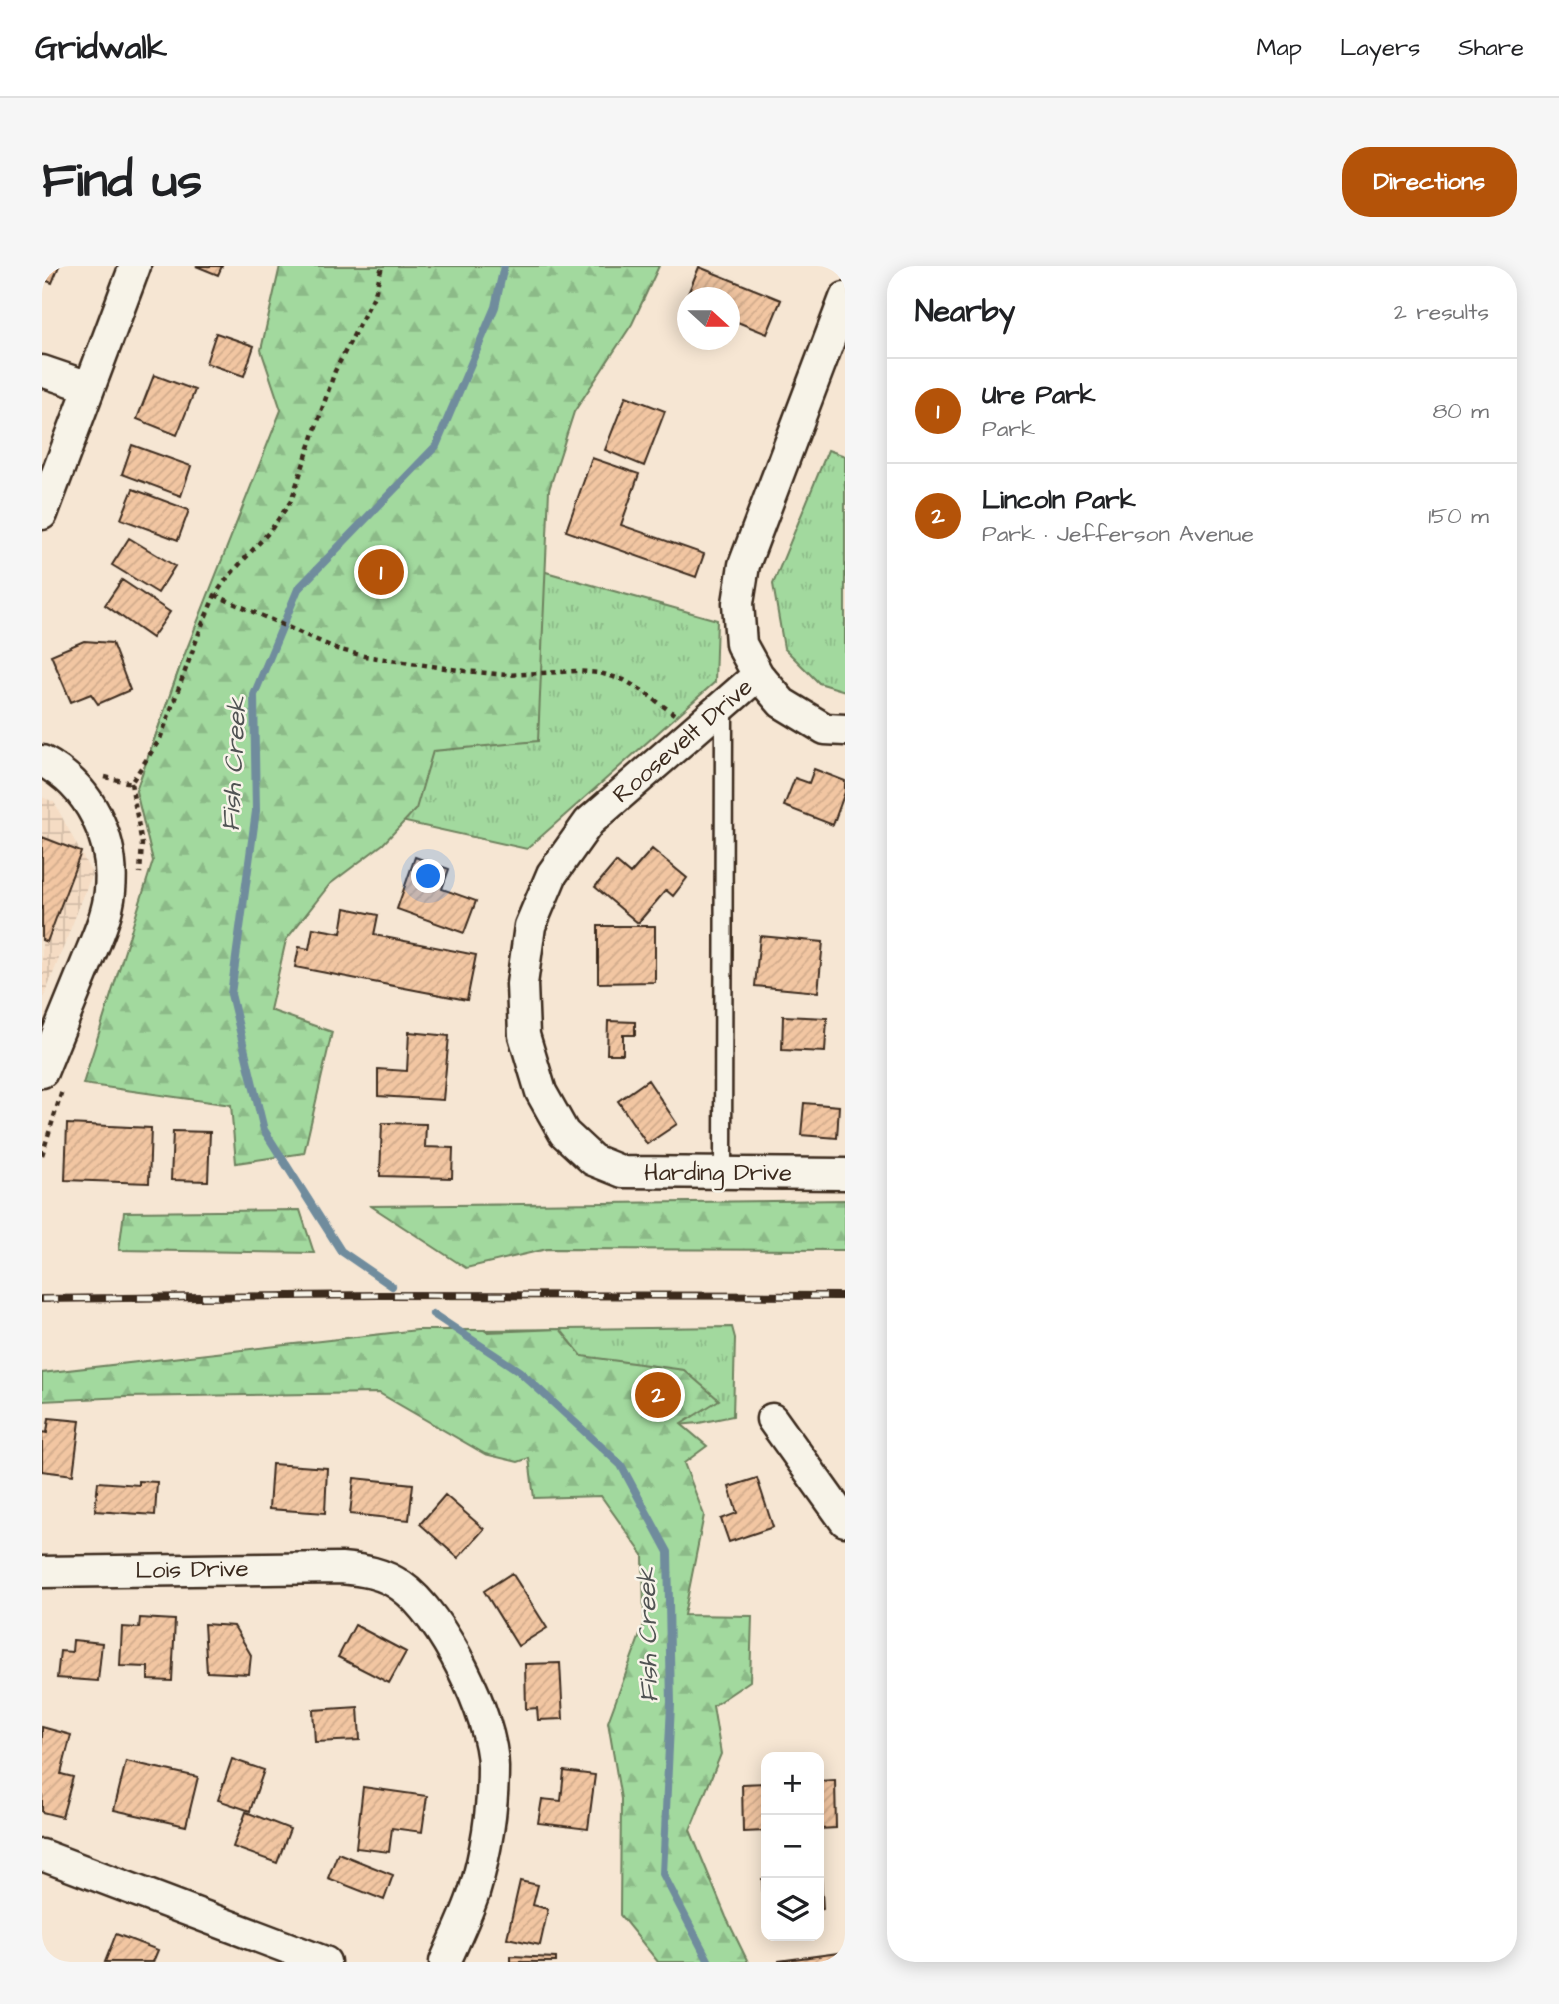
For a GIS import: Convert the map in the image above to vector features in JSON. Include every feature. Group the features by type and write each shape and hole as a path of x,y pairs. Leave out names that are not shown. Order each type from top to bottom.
{"street":[{"path":"42,514 135,266"},
{"name":"Roosevelt Drive","path":"593,1160 564,1133 541,1092 524,1035 522,984 530,926 552,874 589,821 758,675 741,644 738,603 744,565 845,299"},
{"path":"42,371 89,387"},
{"path":"758,675 782,703 825,729 845,730"},
{"path":"42,761 58,769 92,806 108,844 111,870 110,894 100,930 42,1072"},
{"name":"Harding Drive","path":"593,1160 622,1172 845,1174"},
{"path":"772,1419 845,1521"},
{"name":"Lois Drive","path":"42,1572 341,1568 363,1570 383,1575 403,1587 426,1609 450,1644 470,1685 485,1725 493,1764 491,1807 484,1856 473,1895 445,1962"},
{"path":"42,1855 325,1962"}],"lane":[{"path":"723,1173 724,705"}],"path":[{"path":"104,777 131,783 164,728 215,595 270,531 291,501 335,371 375,294 382,266"},
{"path":"215,595 337,649 364,656 507,675 577,671 600,673 624,680 643,691 693,731"}],"shaded area":[{"path":"42,797 54,802 92,874 42,1002"}],"green space":[{"path":"280,266 659,266 632,324 574,412 549,490 538,741 433,751 416,809 383,844 330,884 286,940 270,1010 332,1032 304,1153 236,1163 231,1105 83,1084 153,861 136,791 182,661 281,410 261,350"},
{"path":"828,450 845,456 845,691 819,683 784,648 773,584"},
{"path":"375,524 717,620 715,682 527,849 217,780 136,791 182,661"},
{"path":"845,1200 845,1250 547,1249 466,1268 371,1206"},
{"path":"300,1210 314,1253 119,1250 124,1212"},
{"path":"732,1327 735,1338 733,1416 699,1423 623,1430 556,1374 484,1330"},
{"path":"560,1329 582,1356 684,1370 719,1400 681,1424 707,1446 684,1463 704,1515 684,1615 752,1616 750,1681 713,1706 721,1754 690,1830 748,1962 658,1962 620,1915 621,1799 608,1722 644,1624 643,1555 601,1496 534,1498 529,1458 518,1462 485,1454 379,1393 42,1401 42,1373 417,1330 487,1332"}],"building":[{"path":"42,266 59,266 52,283 42,279"},
{"path":"196,266 222,266 218,275"},
{"path":"699,267 781,300 767,334 740,323 740,287 691,287"},
{"path":"216,333 254,346 244,376 206,363"},
{"path":"154,375 195,390 177,435 137,419"},
{"path":"626,396 665,411 644,466 605,450"},
{"path":"132,445 191,466 181,496 122,474"},
{"path":"592,458 639,474 621,525 704,554 696,577 566,531"},
{"path":"133,489 189,510 178,540 121,519"},
{"path":"129,538 175,566 158,593 112,565"},
{"path":"122,580 170,612 152,638 105,605"},
{"path":"84,641 112,643 130,690 98,704 91,694 71,702 51,655"},
{"path":"814,769 845,781 845,792 833,825 784,806 795,778 809,783"},
{"path":"42,837 81,852 47,942 42,940"},
{"path":"652,849 687,878 673,896 666,890 638,923 595,887 616,862 630,874"},
{"path":"415,857 449,869 442,889 476,901 464,933 397,909"},
{"path":"345,908 378,915 374,935 476,955 467,1000 295,967 299,947 309,949 313,928 341,933"},
{"path":"598,926 655,926 655,982 598,983"},
{"path":"760,936 823,942 818,992 755,986"},
{"path":"783,1016 827,1018 825,1052 782,1050"},
{"path":"608,1021 635,1022 635,1035 623,1035 623,1054 607,1054"},
{"path":"409,1032 449,1036 443,1100 378,1096 378,1069 407,1071"},
{"path":"648,1080 677,1124 647,1144 618,1101"},
{"path":"804,1103 839,1106 837,1138 801,1135"},
{"path":"382,1123 426,1124 425,1147 453,1148 452,1178 380,1176"},
{"path":"67,1124 151,1128 149,1183 65,1180"},
{"path":"173,1131 210,1132 208,1181 171,1180"},
{"path":"49,1418 80,1421 73,1475 42,1471 42,1432 47,1433"},
{"path":"272,1464 327,1468 325,1513 269,1509"},
{"path":"354,1478 413,1484 409,1520 350,1514"},
{"path":"757,1478 773,1527 729,1542 721,1519 737,1513 729,1487"},
{"path":"139,1481 157,1482 155,1515 95,1511 98,1482 139,1485"},
{"path":"445,1495 484,1529 458,1558 420,1524"},
{"path":"512,1573 547,1628 518,1646 484,1591"},
{"path":"140,1618 175,1620 172,1681 148,1680 148,1667 120,1666 122,1627 139,1628"},
{"path":"204,1624 234,1626 251,1655 249,1674 207,1672"},
{"path":"355,1625 406,1652 389,1683 338,1657"},
{"path":"73,1640 102,1643 98,1681 57,1678 60,1651 72,1652"},
{"path":"560,1663 563,1719 538,1720 537,1708 526,1709 525,1664"},
{"path":"358,1707 360,1740 315,1742 313,1710"},
{"path":"42,1727 71,1735 61,1774 73,1777 62,1817 42,1812"},
{"path":"232,1759 264,1770 250,1811 218,1800"},
{"path":"126,1761 198,1777 186,1826 114,1810"},
{"path":"564,1771 595,1775 588,1829 538,1823 542,1799 561,1801"},
{"path":"835,1780 836,1828 824,1829 824,1781"},
{"path":"761,1783 761,1831 743,1832 742,1784"},
{"path":"363,1787 427,1796 422,1832 392,1828 389,1852 356,1848"},
{"path":"246,1812 290,1829 277,1863 233,1847"},
{"path":"338,1853 393,1875 384,1900 328,1878"},
{"path":"520,1881 538,1885 533,1905 548,1909 540,1945 507,1938"},
{"path":"116,1934 158,1950 153,1962 105,1962"},
{"path":"839,1953 840,1962 779,1962 779,1961"},
{"path":"511,1956 556,1958 556,1962 511,1962"}],"waterway":[{"name":"Fish Creek","path":"392,1286 341,1251 264,1130 231,994 256,811 254,695 298,589 436,446 495,307 504,266"},
{"name":"Fish Creek","path":"433,1314 519,1371 621,1465 668,1552 671,1704 663,1874 709,1962"}],"railway":[{"path":"42,1299 379,1295 845,1296"}],"place":[{"name":"Ure Park","path":"381,572"},
{"name":"Lincoln Park","path":"658,1395"}]}
